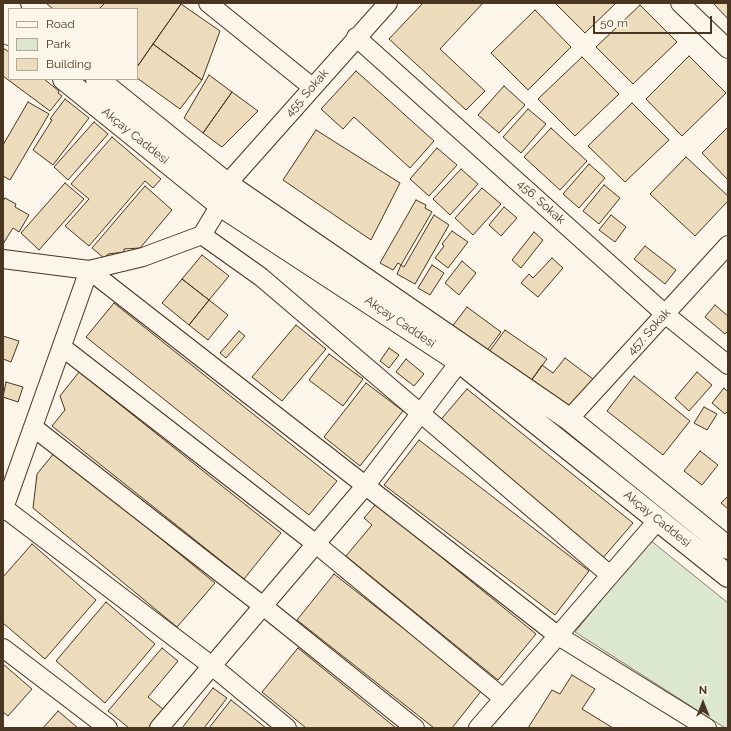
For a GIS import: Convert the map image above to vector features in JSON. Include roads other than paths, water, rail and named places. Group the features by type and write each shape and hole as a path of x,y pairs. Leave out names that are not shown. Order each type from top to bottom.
{"main road":[{"name":"Akçay Caddesi","path":"65,80 220,205 569,419 728,548"},
{"name":"Akçay Caddesi","path":"98,80 227,184 464,356 658,520 728,576"}],"street":[{"path":"208,3 312,87"},
{"name":"455. Sokak","path":"227,184 356,37 388,3"},
{"path":"680,3 728,49"},
{"name":"456. Sokak","path":"356,37 665,314 728,365"},
{"path":"3,259 89,270 143,257 202,235 220,205"},
{"path":"202,235 261,276 420,414 610,575"},
{"name":"457. Sokak","path":"569,419 728,245"},
{"path":"89,270 4,510 212,666 287,728"},
{"path":"89,270 557,635 707,728"},
{"path":"62,347 316,544 503,698"},
{"path":"159,728 366,485 464,356"},
{"path":"33,426 263,606 415,728"},
{"path":"478,728 658,520"},
{"path":"3,648 108,728"}]}
